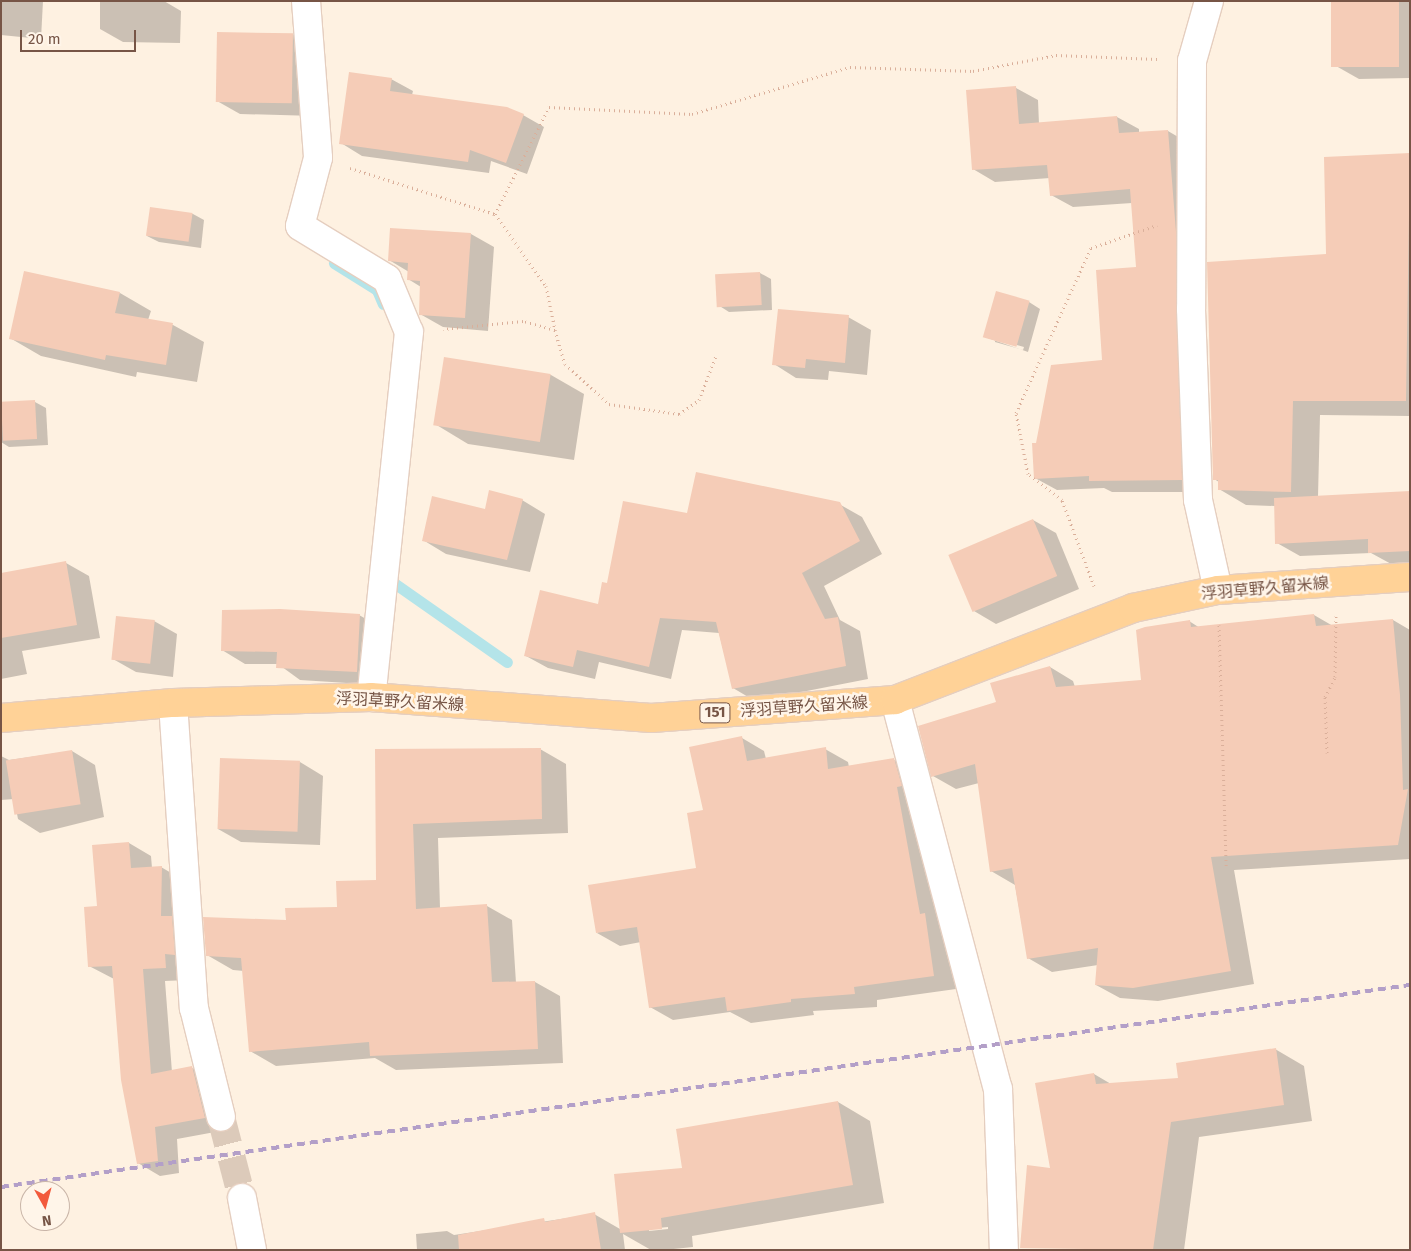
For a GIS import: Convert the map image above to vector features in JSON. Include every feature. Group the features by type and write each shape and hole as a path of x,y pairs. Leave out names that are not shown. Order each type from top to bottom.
{"main road":[{"name":"浮羽草野久留米線","path":"1,718 173,702 370,697 651,718 895,700 1133,608 1218,590 1410,577"}],"street":[{"path":"306,1 318,158 300,226 387,279 409,332 370,697"},
{"path":"1209,1 1192,61 1191,213 1198,500 1218,590"},
{"path":"895,700 998,1089 1004,1250"},
{"path":"173,702 194,1008 221,1117"},
{"path":"242,1198 252,1250"}],"path":[{"path":"495,214 549,107 692,114 850,67 973,72 1056,55 1192,61"},
{"path":"318,158 495,214 546,286 555,330 565,364 609,404 679,414 699,400 716,356"},
{"path":"1106,618 1062,500 1028,474 1016,413 1091,248 1191,213"},
{"path":"409,332 523,321 555,330"},
{"path":"1327,753 1325,697 1335,677 1336,582"},
{"path":"1218,590 1226,866"}],"building":[{"path":"1331,1 1399,1 1399,67 1331,67"},
{"path":"217,32 293,33 292,103 216,102"},
{"path":"349,72 392,78 390,91 507,107 524,114 506,163 470,150 468,162 339,144"},
{"path":"1016,86 1019,124 1117,116 1119,133 1168,130 1176,232 1182,480 1089,481 1089,476 1034,479 1032,443 1036,443 1051,365 1102,360 1096,270 1136,267 1130,189 1050,196 1047,165 972,170 966,90"},
{"path":"1410,153 1406,401 1293,401 1291,492 1218,490 1218,480 1213,480 1207,262 1326,254 1324,157"},
{"path":"150,207 193,213 189,242 146,236"},
{"path":"390,228 471,233 465,318 419,315 420,281 407,280 408,263 388,261"},
{"path":"24,271 120,292 115,313 173,323 166,365 106,355 105,360 9,339"},
{"path":"760,272 762,305 717,307 715,274"},
{"path":"996,291 1030,301 1016,347 983,337"},
{"path":"778,309 849,315 845,363 806,359 805,368 772,365"},
{"path":"444,357 551,374 540,442 433,425"},
{"path":"35,400 37,439 3,441 1,402"},
{"path":"696,472 840,502 860,541 802,573 825,619 838,617 846,666 732,689 716,622 660,618 649,667 577,650 573,667 524,656 540,590 598,604 602,582 607,583 623,501 687,513"},
{"path":"489,490 523,499 507,560 422,541 432,496 485,509"},
{"path":"1410,491 1410,551 1368,553 1368,539 1275,544 1274,498"},
{"path":"1033,519 1057,576 973,612 948,555"},
{"path":"66,561 77,625 1,638 1,573"},
{"path":"280,609 360,614 357,672 276,668 277,652 221,651 222,610"},
{"path":"1314,614 1316,626 1393,619 1400,695 1403,790 1408,789 1398,845 1211,857 1231,971 1133,988 1095,985 1098,948 1027,959 1012,868 990,872 975,764 931,777 918,726 996,702 990,683 1050,666 1056,687 1141,680 1136,630 1145,627 1190,620 1191,627"},
{"path":"116,616 155,620 150,664 111,660"},
{"path":"742,736 747,761 826,747 828,769 894,758 902,786 897,787 920,914 925,913 934,976 854,987 855,994 791,999 791,1002 727,1011 725,997 649,1008 637,927 596,933 588,885 696,868 687,813 703,810 689,747"},
{"path":"541,748 542,819 413,824 416,909 487,904 492,982 535,981 538,1049 370,1056 369,1042 249,1052 241,958 206,956 203,917 286,920 285,908 337,907 336,881 376,880 375,749"},
{"path":"72,750 81,804 14,815 6,760"},
{"path":"220,758 300,761 297,832 218,829"},
{"path":"129,842 131,868 162,866 161,916 172,916 175,955 165,954 166,968 143,969 151,1074 192,1066 205,1118 155,1127 158,1161 137,1164 121,1080 112,966 88,967 84,907 97,906 92,845"},
{"path":"1276,1048 1284,1105 1171,1122 1153,1250 1020,1248 1027,1165 1050,1168 1035,1083 1094,1073 1096,1084 1178,1078 1176,1063"},
{"path":"838,1101 853,1185 661,1218 662,1229 620,1233 614,1174 682,1168 676,1129"},
{"path":"595,1212 601,1250 459,1250 458,1235 544,1218 545,1222"}],"waterway":[{"path":"334,263 377,290 383,304"},
{"path":"384,576 507,662"}],"tunnel":[{"path":"221,1117 242,1198"}],"railway":[{"path":"1,1187 1410,985"}]}
